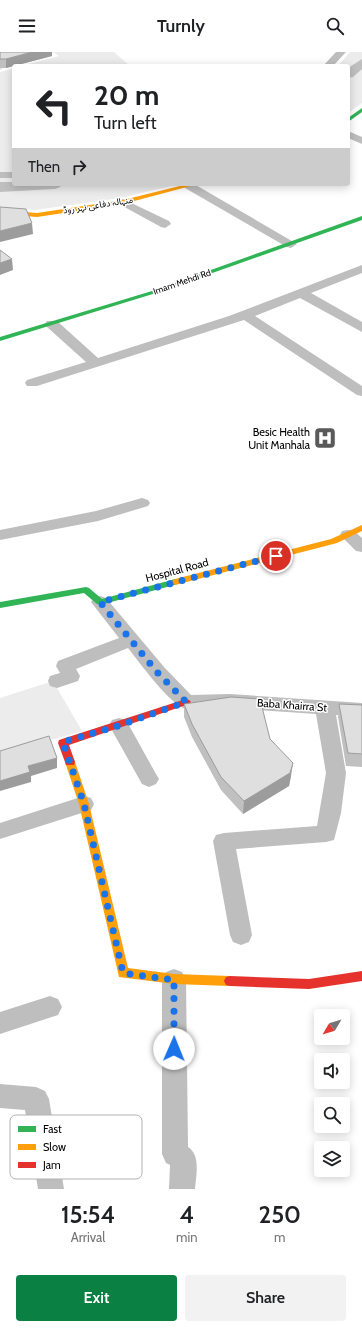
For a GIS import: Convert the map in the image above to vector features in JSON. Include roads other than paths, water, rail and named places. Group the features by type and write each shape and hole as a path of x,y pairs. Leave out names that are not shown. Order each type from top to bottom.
{"street":[{"path":"330,64 341,52"},
{"path":"350,119 362,110"},
{"path":"350,135 362,141"},
{"path":"0,175 12,175"},
{"name":"منہالہ دفاعی نہر روڈ","path":"0,212 37,214 123,202 188,186"},
{"path":"194,186 291,244"},
{"path":"123,202 165,224"},
{"name":"Imam Mehdi Rd","path":"0,339 154,292 362,218"},
{"path":"32,383 245,315 362,269"},
{"path":"301,293 362,328"},
{"path":"245,315 362,392"},
{"path":"52,324 96,363"},
{"path":"0,535 98,516 142,503"},
{"path":"355,532 362,547"},
{"name":"Hospital Road","path":"100,602 334,541 355,532"},
{"path":"0,605 86,590 100,602 157,672 186,702 63,742 84,804 123,973 174,980 310,984 362,976"},
{"path":"57,681 72,676 65,666 131,640"},
{"name":"Baba Khairra St","path":"186,702 230,701 362,710"},
{"path":"241,935 224,841 326,834 331,813 336,773 325,707"},
{"path":"119,725 149,779"},
{"path":"0,831 84,804"},
{"path":"174,980 175,1154 183,1159 182,1189"},
{"path":"0,1023 50,1007"},
{"path":"0,1096 36,1099 39,1115"},
{"path":"49,1179 51,1189"}],"waterway":[{"path":"350,72 362,63"},
{"path":"0,187 18,186"}],"place":[{"name":"Besic Health Unit Manhala","path":"325,438"}]}
